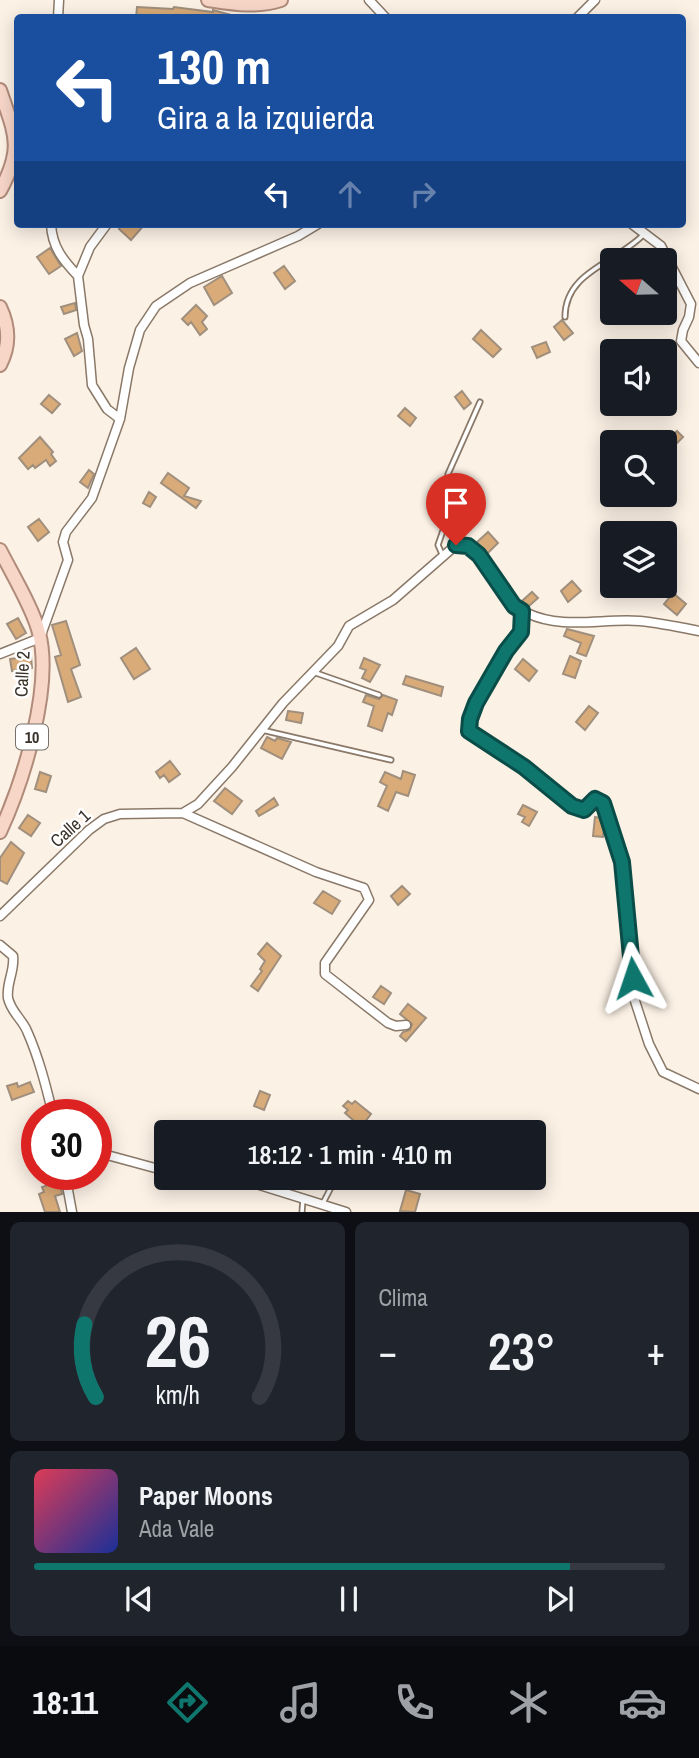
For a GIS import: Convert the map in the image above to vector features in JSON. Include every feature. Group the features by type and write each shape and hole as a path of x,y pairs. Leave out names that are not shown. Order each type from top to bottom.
{"main road":[{"path":"208,0 243,6 265,5 281,0"},
{"path":"0,90 14,136"},
{"path":"0,191 14,159"},
{"path":"0,307 8,337 0,365"},
{"name":"10","path":"0,550 40,638"},
{"name":"Calle 2","path":"0,832 30,751 42,687 43,653 40,638"}],"street":[{"path":"369,0 382,14"},
{"path":"581,14 595,0"},
{"path":"51,228 53,241 59,254 78,276"},
{"path":"104,228 90,247 78,276 92,385 107,409 120,419"},
{"path":"0,654 40,638 68,560 63,542 66,533 92,498 120,419 134,347 140,330 156,306 190,283 311,228"},
{"path":"637,228 661,246 691,304 681,341 699,363"},
{"path":"183,813 198,804 232,767 260,730 338,646 349,626 393,600 456,545 468,546 479,555 514,606 529,615 560,622 638,621 699,631"},
{"path":"522,611 521,632 506,651 476,703 469,731 524,767 572,806 584,810 595,799 603,803 622,862 635,1001 649,1044 663,1072 699,1089"},
{"path":"183,813 316,872 364,888 369,900 325,963 325,974 388,1023 406,1025"},
{"name":"Calle 1","path":"0,916 89,830 104,819 120,814 183,813"},
{"path":"0,945 13,956 15,967 8,983 11,1008 26,1028 49,1099"},
{"path":"112,1156 154,1168"},
{"path":"68,1190 72,1212"},
{"path":"274,1190 346,1212"}],"lane":[{"path":"565,317 568,298 581,277 632,247 644,234"},
{"path":"443,556 438,545 448,516 448,474 480,402"},
{"path":"314,672 379,695"},
{"path":"260,730 391,760"},
{"path":"323,1203 330,1190"},
{"path":"302,1212 303,1199"}],"building":[{"path":"137,7 174,7 228,14 136,14"},
{"path":"120,228 142,228 131,240"},
{"path":"50,248 61,266 49,274 37,257"},
{"path":"284,266 295,281 285,289 274,273"},
{"path":"222,276 232,293 214,305 204,287"},
{"path":"75,303 76,310 64,314 61,307"},
{"path":"196,305 207,316 202,322 207,329 200,335 191,322 188,325 182,319"},
{"path":"562,320 573,333 564,340 554,327"},
{"path":"481,330 501,349 493,357 473,339"},
{"path":"77,333 82,351 74,356 65,339"},
{"path":"546,342 550,352 537,358 532,347"},
{"path":"462,391 471,403 464,409 455,397"},
{"path":"49,395 60,404 52,413 41,404"},
{"path":"405,408 416,418 410,426 398,416"},
{"path":"677,431 683,437 677,443"},
{"path":"40,437 53,452 51,454 56,461 50,466 46,460 35,468 33,465 28,469 19,458"},
{"path":"89,470 94,474 88,488 80,482"},
{"path":"168,473 189,488 184,496 201,501 196,508 161,483"},
{"path":"149,492 156,497 150,507 143,503"},
{"path":"39,519 49,532 38,541 28,527"},
{"path":"488,532 498,543 487,554 475,544"},
{"path":"572,581 581,591 568,602 561,591"},
{"path":"532,592 538,598 529,606 522,601"},
{"path":"677,596 686,604 677,615 664,604 669,598"},
{"path":"18,618 26,633 16,639 7,624"},
{"path":"66,621 80,665 71,669 81,697 68,702 55,657 61,655 52,625"},
{"path":"567,629 594,636 586,656 577,653 581,643 564,636"},
{"path":"136,648 150,669 134,679 121,658"},
{"path":"31,656 32,668 12,671 10,659"},
{"path":"570,656 581,661 575,678 563,674"},
{"path":"364,658 380,665 370,682 362,678 366,670 360,668"},
{"path":"523,659 537,671 529,681 515,669"},
{"path":"406,676 443,687 441,696 403,684"},
{"path":"366,695 379,699 383,695 397,700 392,715 388,713 382,731 368,726 374,706 363,702"},
{"path":"589,706 598,713 585,730 576,722"},
{"path":"288,711 303,713 301,723 286,720"},
{"path":"267,737 275,741 277,738 291,742 282,759 261,748"},
{"path":"170,761 180,774 169,782 164,775 160,778 156,772"},
{"path":"403,771 415,775 408,796 396,792 388,811 378,806 387,786 380,782 385,772 401,779"},
{"path":"40,772 51,776 46,792 35,789"},
{"path":"225,788 242,801 232,814 214,801"},
{"path":"274,798 278,805 259,816 256,811"},
{"path":"523,805 537,812 529,826 522,822 525,817 518,814"},
{"path":"28,815 40,823 31,836 19,828"},
{"path":"595,817 601,818 603,837 593,836"},
{"path":"11,842 24,853 7,884 0,880 0,858"},
{"path":"402,886 410,894 398,905 391,896"},
{"path":"323,891 340,901 332,914 314,903"},
{"path":"267,943 281,956 258,991 251,986 262,971 260,969 265,961 258,954"},
{"path":"381,986 391,993 384,1004 373,997"},
{"path":"408,1004 426,1018 406,1041 400,1036 410,1030 412,1024 400,1014"},
{"path":"30,1082 34,1092 12,1100 7,1086 17,1083 18,1087"},
{"path":"260,1091 270,1095 264,1110 254,1106"},
{"path":"348,1101 352,1104 355,1101 371,1114 366,1120 353,1120 345,1113 348,1110 343,1106"},
{"path":"43,1190 61,1190 62,1194 55,1196 60,1212 45,1212 39,1194"},
{"path":"406,1190 420,1194 415,1212 400,1211"}],"route":[{"path":"456,545 468,546 479,555 514,606 522,611 521,632 506,651 476,703 469,731 524,767 579,810 584,810 598,798 603,803 622,862 633,978"}]}
